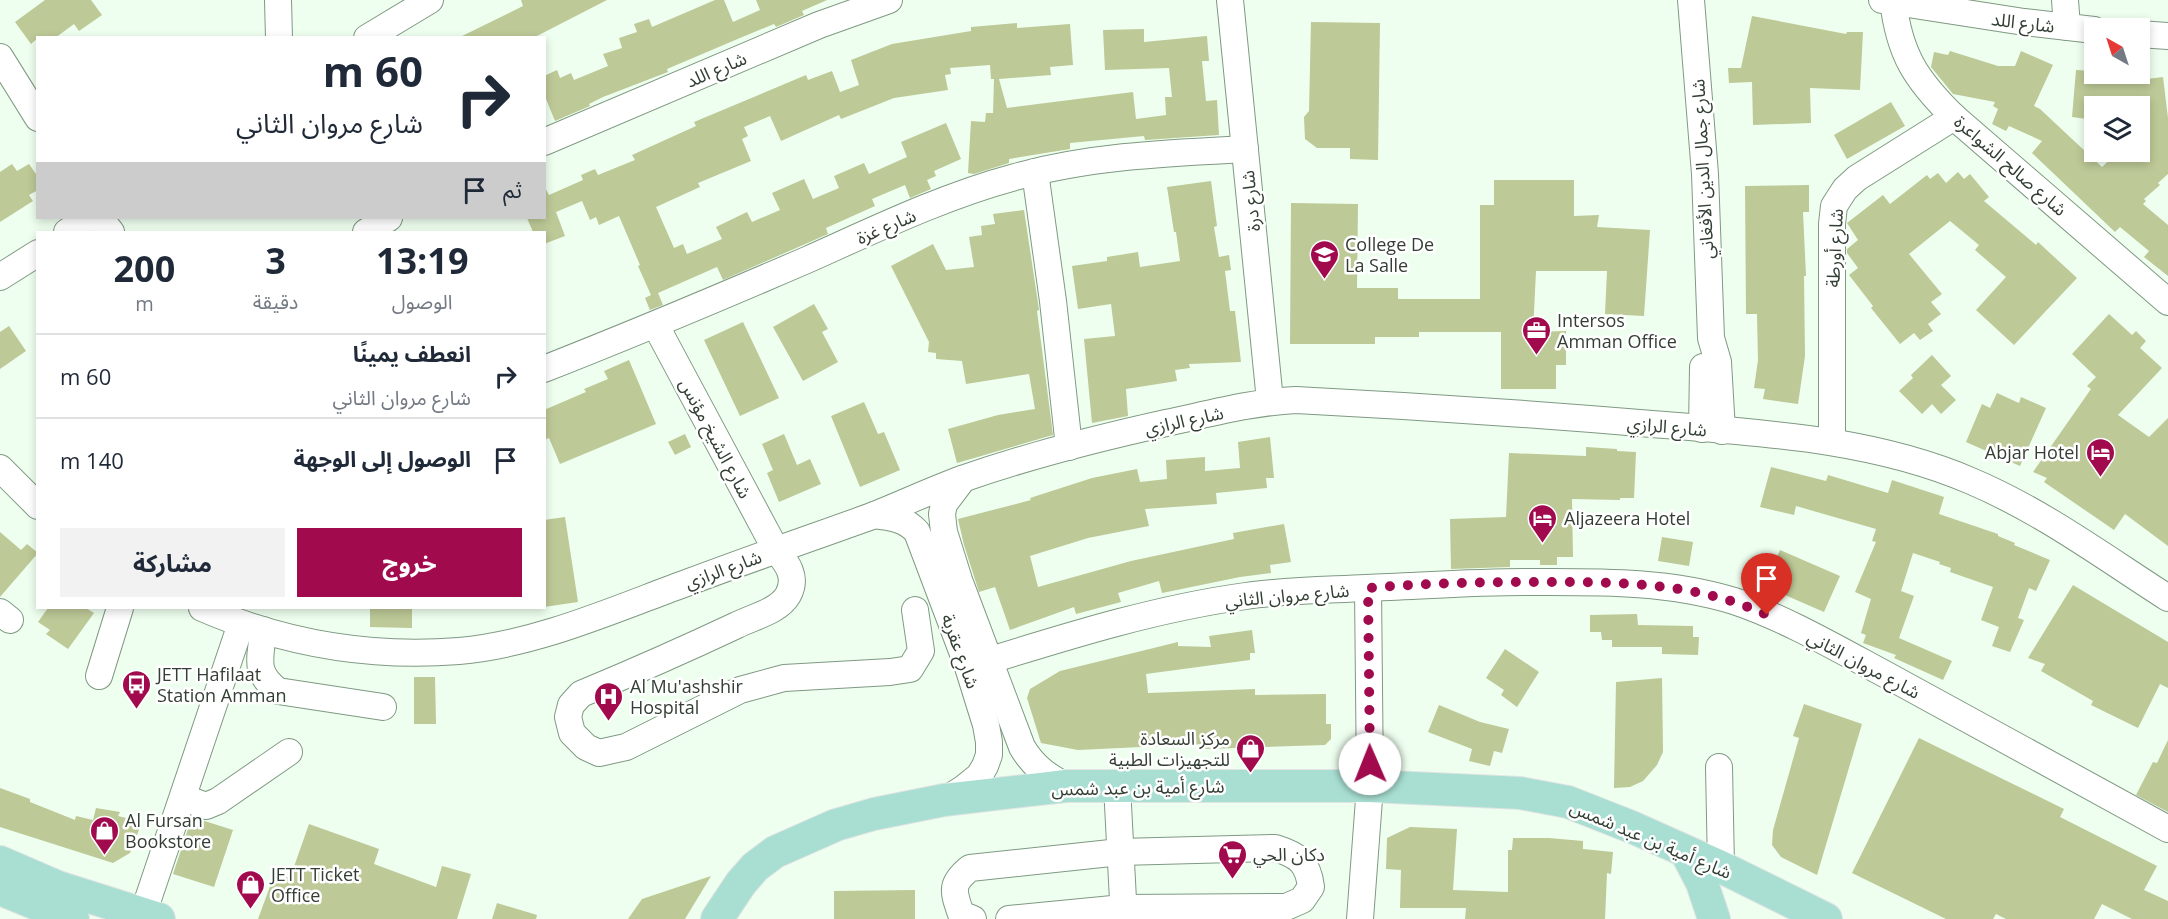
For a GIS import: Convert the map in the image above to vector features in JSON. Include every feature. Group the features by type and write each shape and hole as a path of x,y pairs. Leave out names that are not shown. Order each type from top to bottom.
{"main road":[{"name":"شارع أمية بن عبد شمس","path":"717,919 741,883 755,867 775,852 836,825 874,814 944,800 1066,786 1370,786 1520,793 1568,802 1634,828 1721,867 1799,915"},
{"path":"1686,852 1702,883 1714,919"},
{"path":"0,862 58,887 151,917"},
{"path":"0,889 62,917"}],"street":[{"path":"278,0 279,36"},
{"path":"371,36 429,0"},
{"name":"شارع اللد","path":"546,141 819,25 889,0"},
{"name":"شارع درة","path":"1230,0 1270,401"},
{"name":"شارع جمال الدين الأفغاني","path":"1692,0 1705,174 1711,338 1718,362 1712,430"},
{"path":"2065,0 2067,27"},
{"name":"شارع اللد","path":"1889,1 2084,29"},
{"name":"شارع صالح الشواعرة","path":"1889,1 1911,65 1930,93 1954,117 2168,302"},
{"path":"2150,35 2168,36"},
{"path":"0,57 36,115"},
{"name":"شارع أورطة","path":"1832,442 1834,206 1845,189 1857,178 1954,117"},
{"name":"شارع غزة","path":"546,368 656,326 927,209 989,185 1088,161 1153,154 1245,149"},
{"path":"1035,172 1053,301 1069,447"},
{"path":"69,231 87,219"},
{"path":"101,219 110,231"},
{"path":"0,277 36,254"},
{"name":"شارع الشيخ مؤنس","path":"656,326 776,550 792,574 791,588 787,598 768,611 681,652 581,694 571,705 568,717 573,733 586,747 599,753 626,747 740,690 784,678 910,669 921,651 915,610"},
{"name":"شارع الرازي","path":"205,609 252,627 322,645 355,649 434,652 491,647 617,609 874,515 963,479 1069,447 1139,429 1270,401 1296,400 1494,411 1712,430 1832,442 1895,455 1972,481 2039,515 2168,598"},
{"path":"0,468 36,504"},
{"name":"شارع عقربة","path":"944,800 979,776 986,766 989,755 978,664 959,580 944,532 942,514 944,504 963,479"},
{"name":"شارع عقربة","path":"874,515 895,518 911,525 917,532 978,664 1028,757 1046,775 1066,786"},
{"name":"شارع مروان الثاني","path":"978,664 1146,615 1268,593 1465,582 1641,583 1684,589 1754,609 1847,654 2168,829"},
{"path":"1359,919 1370,786 1368,588"},
{"path":"99,676 120,609"},
{"path":"252,627 265,681 278,691 383,707"},
{"path":"151,917 184,798 252,627"},
{"path":"184,798 206,806 218,801 289,752"},
{"path":"1719,767 1721,867"},
{"path":"1117,786 1124,914"},
{"path":"973,919 962,914 954,892 958,877 970,868 1120,852 1275,849 1293,854 1302,862 1309,873 1311,886 1302,900 1286,907 1009,919"}],"building":[{"path":"45,0 91,0 102,15 79,31 74,24 58,36 36,36 36,40 31,44 15,22"},
{"path":"521,0 607,0 537,36 462,36 523,6"},
{"path":"715,0 724,0 733,22 760,10 756,0 827,0 802,11 804,15 776,27 774,24 667,69 668,72 603,97 589,104 590,106 555,121 546,99 546,75 557,70 560,78 571,73 574,80 608,66 603,54 622,48 619,38 637,32 634,24 649,19 652,27"},
{"path":"1752,16 1846,34 1847,32 1863,32 1860,90 1810,88 1811,123 1753,125 1752,82 1729,83 1728,68 1741,68"},
{"path":"1311,22 1380,23 1378,160 1350,159 1350,148 1317,148 1305,139 1304,117 1309,111"},
{"path":"1017,23 1017,28 1070,24 1073,65 1050,67 1051,75 999,79 1007,108 1133,92 1136,119 1166,115 1165,97 1172,97 1169,68 1105,70 1103,30 1144,29 1144,42 1207,36 1209,61 1202,61 1206,101 1217,100 1219,135 1145,140 1144,136 1070,143 1070,149 1009,159 1009,163 974,174 968,173 971,121 985,122 986,113 993,113 994,79 991,79 990,65 950,68 951,74 945,75 948,90 894,98 841,119 839,115 781,141 770,116 744,127 748,136 742,139 751,161 698,183 700,187 656,207 674,248 683,244 687,254 722,239 716,227 747,212 752,222 780,210 772,193 804,179 813,199 839,188 834,176 864,163 869,174 907,157 901,142 946,123 961,159 934,171 936,176 927,180 931,189 910,198 905,185 872,199 875,206 826,228 828,234 723,280 717,267 658,293 663,305 650,310 645,298 651,295 619,216 599,225 596,217 590,220 582,201 556,212 565,236 546,243 546,231 533,231 527,219 546,219 546,190 549,195 583,180 581,175 595,169 598,175 635,160 632,155 696,126 694,122 806,75 808,80 832,71 840,92 859,85 851,60 892,44 971,31 971,27"},
{"path":"1950,51 1998,66 2015,66 2021,51 2053,65 2034,106 2084,150 2084,162 2097,162 2102,167 2107,162 2150,162 2150,96 2084,96 2084,119 2072,117 2076,70 2084,70 2084,84 2150,84 2150,79 2163,77 2168,118 2168,174 2158,183 2160,185 2144,199 2146,201 2143,204 2168,225 2168,276 2144,257 2149,251 2120,227 2115,232 2032,153 2042,141 2009,126 2006,131 1992,124 1998,109 1993,106 1995,102 1953,94 1931,67 1934,52 1948,55"},
{"path":"1891,102 1905,126 1847,159 1834,135"},
{"path":"12,164 17,171 29,164 36,174 36,191 29,195 33,201 0,222 0,172"},
{"path":"1958,172 1964,179 1970,174 1989,197 1984,201 2036,245 2038,242 2077,278 2014,345 1976,310 2006,277 1975,250 1979,245 1950,221 1909,254 1942,294 1931,302 1941,314 1928,324 1933,331 1920,340 1914,333 1900,344 1871,308 1873,306 1849,275 1858,268 1847,253 1847,249 1858,240 1847,223 1883,195 1890,204 1927,175 1930,179 1938,173 1946,183"},
{"name":"College De La Salle","path":"1494,180 1574,180 1574,216 1599,215 1597,227 1650,230 1644,316 1605,314 1607,271 1536,271 1533,332 1566,331 1566,365 1556,365 1556,389 1501,389 1501,332 1419,332 1419,337 1375,337 1375,344 1290,344 1291,203 1358,204 1357,288 1398,288 1398,299 1480,299 1480,205 1494,205"},
{"path":"1211,181 1217,226 1214,227 1219,257 1229,255 1231,270 1225,271 1230,311 1235,311 1241,362 1189,364 1190,368 1175,370 1177,381 1126,389 1128,416 1092,423 1084,339 1115,336 1111,304 1078,309 1072,266 1107,261 1107,257 1138,252 1140,267 1180,261 1167,187"},
{"path":"1809,185 1809,212 1803,212 1806,276 1804,276 1805,356 1798,404 1763,399 1765,389 1754,388 1758,360 1757,314 1746,314 1745,186"},
{"path":"1024,210 1039,310 1037,311 1053,435 957,463 948,429 998,415 1035,409 1029,374 966,384 962,361 936,359 936,353 928,352 929,342 891,266 933,244 946,270 974,267 969,237 982,235 981,226 995,224 993,214"},
{"path":"814,304 828,329 822,332 838,362 803,381 773,327"},
{"path":"2109,314 2132,335 2136,331 2146,341 2140,348 2162,368 2118,415 2149,437 2168,418 2168,546 2125,514 2114,530 2044,482 2047,478 2033,472 2091,389 2087,386 2096,377 2072,354"},
{"path":"743,322 779,398 740,416 704,340"},
{"path":"9,326 26,351 0,369 0,332"},
{"path":"1932,355 1951,376 1941,385 1956,400 1941,414 1932,404 1922,414 1899,391 1913,378 1911,375"},
{"path":"629,360 656,424 560,464 549,438 546,439 546,409 586,392 584,389 608,379 604,371"},
{"path":"1997,393 2019,403 2021,397 2046,408 2020,466 1966,442 1982,404 1990,408"},
{"path":"864,402 878,434 884,432 900,470 860,487 831,416"},
{"path":"685,434 691,447 675,455 668,442"},
{"path":"784,434 797,465 810,459 821,484 779,502 767,473 773,470 762,444"},
{"path":"1270,437 1274,478 1266,478 1267,488 1216,493 1217,504 1145,509 1149,526 1088,538 1030,556 1038,587 1131,561 1234,539 1233,533 1284,524 1291,562 1270,565 1271,573 1162,593 1159,581 1118,593 1121,602 1076,614 1074,607 1010,630 995,587 979,592 958,519 1031,500 1030,498 1092,478 1137,469 1140,482 1167,479 1166,460 1205,457 1205,471 1240,468 1238,442"},
{"path":"1586,447 1636,452 1634,498 1572,499 1573,557 1557,557 1557,565 1540,565 1540,560 1510,560 1510,567 1451,569 1450,519 1506,517 1509,453 1586,456"},
{"path":"1771,467 1826,481 1828,475 1888,493 1892,480 1944,497 1939,514 1998,534 2015,543 2014,545 2050,560 2036,591 2029,588 2018,618 2024,620 2010,652 1992,646 1999,627 1981,620 1993,587 1950,572 1951,568 1939,564 1940,562 1913,553 1901,591 1914,596 1899,638 1952,661 1943,680 1894,658 1896,655 1863,643 1866,635 1861,633 1871,599 1855,592 1876,542 1872,541 1876,529 1796,506 1794,515 1760,507"},
{"path":"565,517 578,602 546,607 546,520"},
{"path":"0,532 21,550 27,544 36,551 36,555 0,597"},
{"path":"1662,537 1693,542 1689,566 1658,561"},
{"path":"1780,550 1840,576 1824,612 1771,589 1775,581 1771,580 1775,572 1771,570"},
{"path":"2073,585 2168,642 2168,688 2160,684 2138,728 2091,705 2093,701 2041,671 2045,664 2028,658"},
{"path":"47,609 88,609 94,613 68,649 46,634 50,630 38,622"},
{"path":"370,609 412,609 412,628 370,627"},
{"path":"1637,614 1638,625 1693,626 1693,637 1699,637 1698,655 1662,654 1662,647 1612,647 1612,640 1602,640 1601,632 1590,632 1590,615"},
{"path":"1252,630 1255,653 1250,653 1250,660 1146,674 1148,693 1255,689 1255,695 1326,694 1326,724 1331,724 1331,739 1325,745 1205,749 1205,744 1078,750 1041,743 1027,698 1030,689 1060,671 1178,642 1178,646 1211,647 1209,636"},
{"path":"1505,649 1539,672 1517,707 1501,695 1504,690 1486,678"},
{"path":"414,677 435,677 436,724 414,724"},
{"path":"1662,678 1663,752 1657,765 1643,781 1630,787 1614,788 1616,682"},
{"path":"1804,704 1862,724 1817,875 1781,857 1772,845 1773,830 1799,738 1793,736"},
{"path":"1439,705 1480,722 1509,729 1502,753 1494,751 1490,766 1469,761 1472,749 1428,732"},
{"path":"1919,738 2064,809 2060,817 2157,866 2144,890 2168,901 2168,919 2132,919 2102,904 2094,919 2006,919 1996,914 1993,919 1946,919 1852,873"},
{"path":"2168,740 2168,812 2136,795 2153,762 2157,763"},
{"path":"0,788 75,820 76,816 93,820 96,808 120,812 118,816 142,822 130,853 113,863 0,827"},
{"path":"192,817 233,830 214,887 173,874"},
{"path":"309,824 379,849 374,864 436,887 442,866 471,874 457,919 258,919 275,873 290,878"},
{"path":"1410,827 1457,829 1453,890 1508,892 1508,850 1512,850 1513,838 1583,841 1583,849 1613,852 1611,874 1607,873 1605,919 1465,919 1466,908 1400,908 1401,870 1386,869 1387,838"},
{"path":"711,876 685,919 628,919 642,899"},
{"path":"915,890 915,919 834,919 834,891"},
{"path":"497,903 537,915 536,919 492,919"}],"place":[{"name":"College De La Salle","path":"1324,280"},
{"name":"Intersos Amman Office","path":"1536,356"},
{"name":"Abjar Hotel","path":"2100,478"},
{"name":"Aljazeera Hotel","path":"1543,544"},
{"name":"JETT Hafilaat Station Amman","path":"136,710"},
{"name":"Al Mu'ashshir Hospital","path":"609,722"},
{"name":"مركز السعادة للتجهيزات الطبية","path":"1251,774"},
{"name":"Al Fursan Bookstore","path":"104,856"},
{"name":"دكان الحي","path":"1232,880"},
{"name":"JETT Ticket Office","path":"250,910"}],"route":[{"path":"1370,764 1368,588 1465,582 1641,583 1707,594 1767,615"}]}
